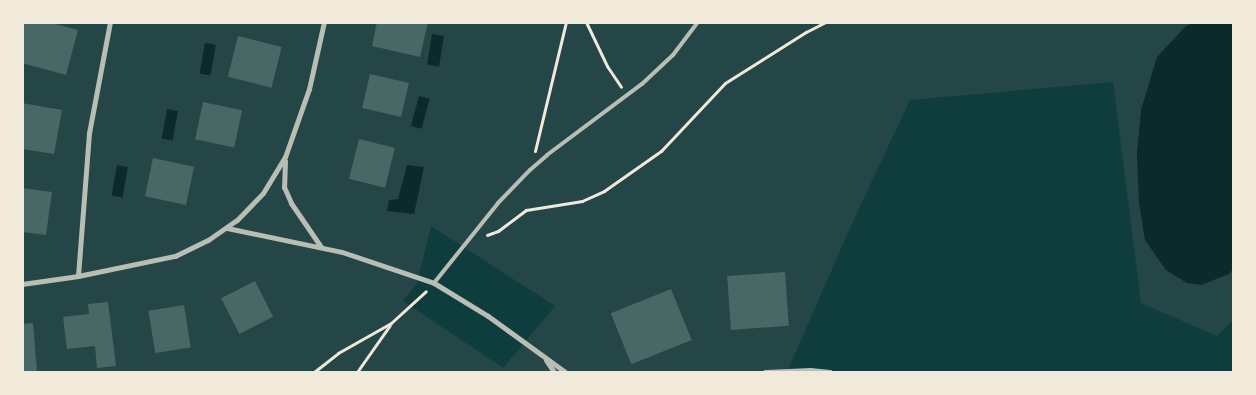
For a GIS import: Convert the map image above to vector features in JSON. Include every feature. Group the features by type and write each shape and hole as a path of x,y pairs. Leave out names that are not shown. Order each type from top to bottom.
{"street":[{"path":"78,276 89,132 110,22"},
{"path":"22,284 78,276 175,256 198,246 227,228 263,193 285,157 310,89 324,22"},
{"path":"285,157 283,173 286,193 302,222 322,247"},
{"path":"227,228 322,247 399,270 434,284 488,316 565,372"},
{"path":"545,358 554,372"},
{"path":"765,372 810,370 830,372"}],"lane":[{"path":"434,284 498,203 530,170 547,155 628,96 673,55 698,22"}],"path":[{"path":"530,170 566,22"},
{"path":"586,22 607,66 628,96"},
{"path":"467,241 498,231 526,210 582,201 604,191 661,151 725,83 806,32 826,22"},
{"path":"357,372 392,323 434,284"},
{"path":"314,372 338,353 392,323"}],"shaded area":[{"path":"1193,22 1234,23 1233,269 1229,274 1201,285 1187,283 1166,270 1145,240 1139,203 1137,154 1141,110 1157,57 1185,27"},
{"path":"22,23 1233,23 1233,320 1217,336 1141,303 1113,82 910,100 850,228 787,372 23,372","holes":["431,226 555,306 503,368 403,301 417,283"]},
{"path":"432,34 444,36 439,66 427,65"},
{"path":"205,43 216,45 210,75 200,74"},
{"path":"419,96 430,99 422,129 411,126"},
{"path":"167,109 178,111 173,140 162,139"},
{"path":"117,165 128,167 122,197 112,196"},
{"path":"407,165 424,167 414,214 387,211 389,200 398,199"}],"building":[{"path":"24,22 48,22 78,30 66,75 22,63"},
{"path":"377,22 428,22 420,57 372,46"},
{"path":"238,36 282,47 272,88 228,77"},
{"path":"370,74 409,83 401,117 362,108"},
{"path":"203,102 242,110 234,147 195,139"},
{"path":"22,103 62,110 54,154 22,149"},
{"path":"359,139 395,148 385,188 349,179"},
{"path":"153,158 194,167 186,205 145,196"},
{"path":"22,188 52,192 46,235 22,232"},
{"path":"785,272 789,326 731,330 727,276"},
{"path":"255,281 273,317 239,334 221,298"},
{"path":"671,289 692,340 631,364 611,313"},
{"path":"108,302 116,366 97,368 95,346 67,349 63,317 89,314 88,304"},
{"path":"184,305 191,347 155,353 148,311"},
{"path":"33,323 37,372 22,372 22,324"}]}
